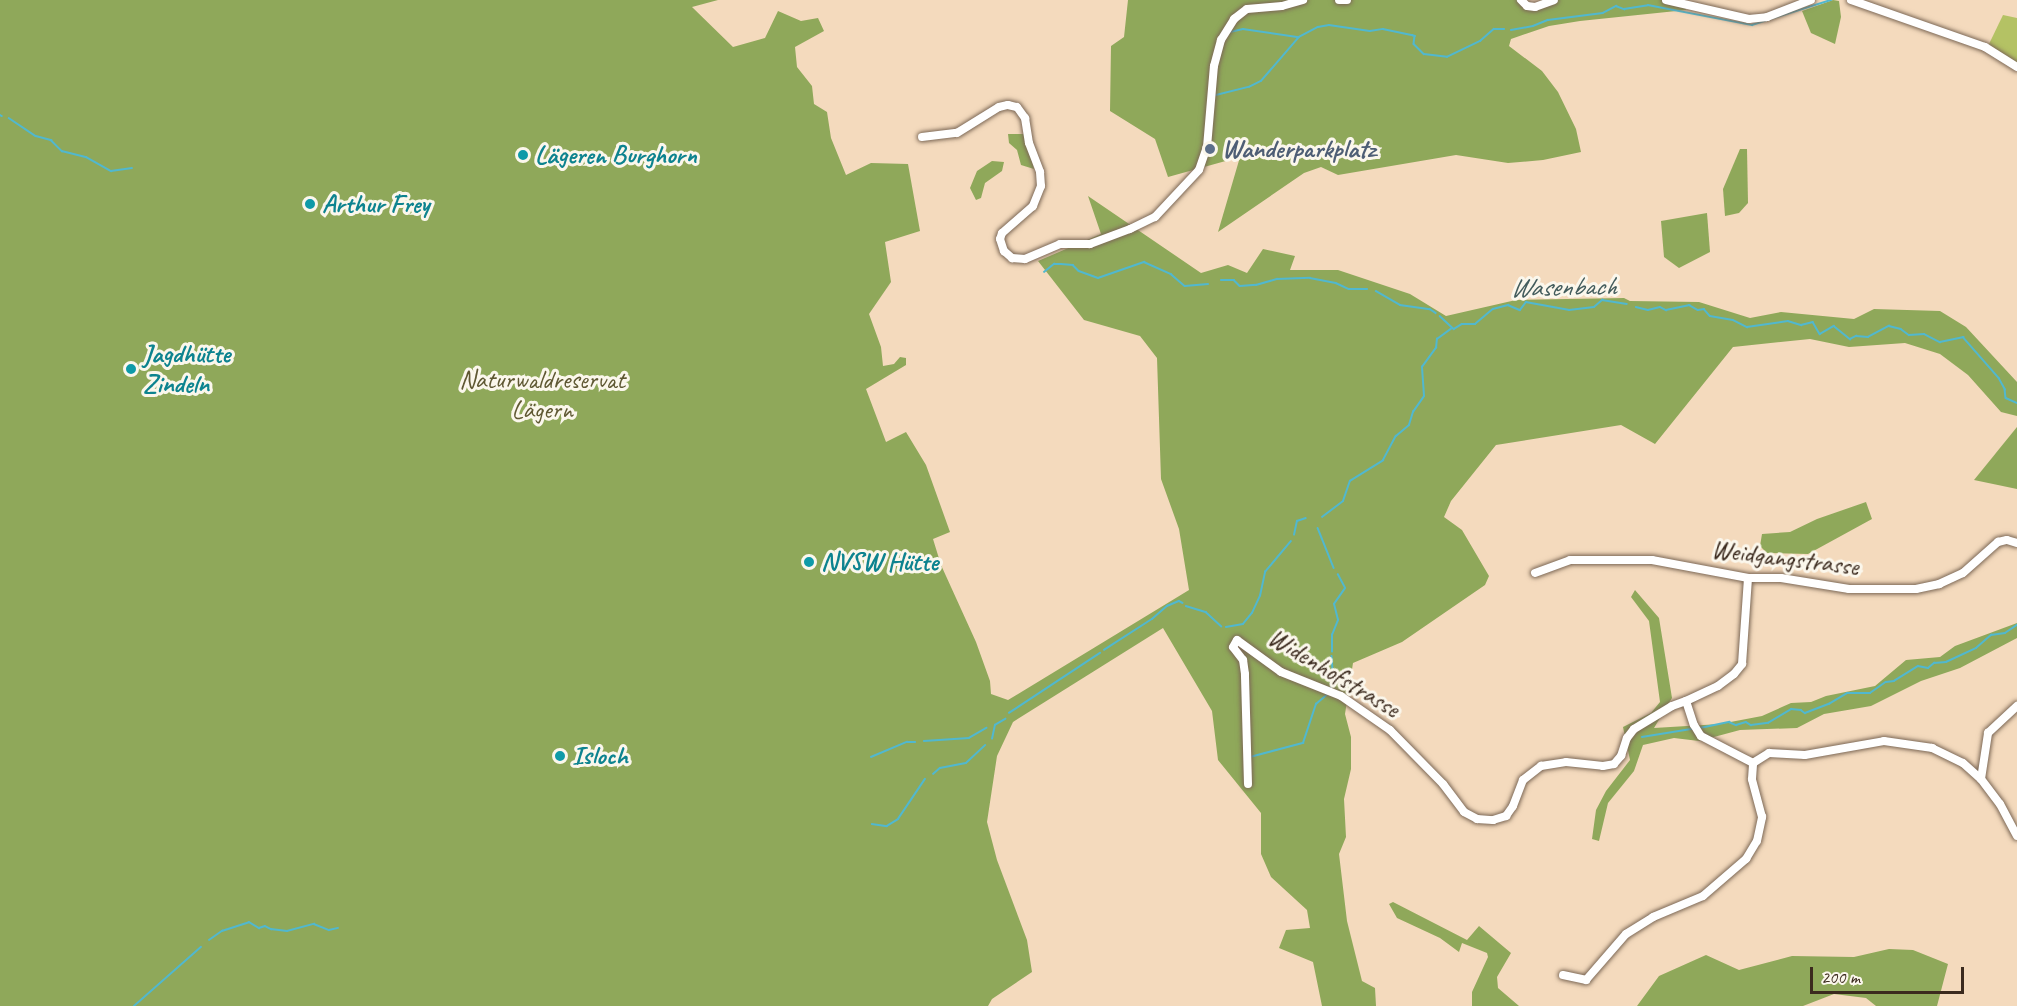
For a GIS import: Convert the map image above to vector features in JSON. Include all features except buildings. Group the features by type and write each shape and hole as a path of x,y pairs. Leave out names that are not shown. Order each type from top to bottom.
{"street":[{"path":"922,137 961,132 1004,105 1015,106 1021,111 1042,182 1034,206 1002,233 1000,239 1004,251 1017,259 1033,256 1060,244 1090,244 1155,217 1186,180 1197,173 1205,155 1214,66 1225,30 1246,9 1282,6 1303,0"},
{"path":"1339,0 1347,0"},
{"path":"1521,0 1535,7 1554,0"},
{"path":"1666,0 1749,20 1767,17 1811,0"},
{"path":"1851,0 1985,47 2017,67"},
{"name":"Weidgangstrasse","path":"1535,573 1570,560 1652,560 1748,578 1781,579 1849,590 1921,588 1939,584 1968,570 1998,542 2007,540 2017,543"},
{"path":"1748,578 1742,664 1734,674 1718,686 1686,701 1694,725 1701,736 1753,763"},
{"name":"Widenhofstrasse","path":"1248,784 1245,674 1243,660 1233,647 1236,640 1245,644 1281,672 1341,696 1390,730 1443,784 1464,812 1484,820 1498,819 1508,813 1523,780 1534,770 1566,762 1603,766 1614,764 1621,756 1627,738 1634,729 1672,706 1686,701"},
{"path":"1981,779 1988,733 2017,706"},
{"path":"1563,975 1586,980 1626,934 1660,914 1703,896 1746,859 1757,840 1762,817 1752,779 1753,763 1760,757 1773,753 1805,754 1884,741 1904,742 1945,753 1963,763 1981,779 2000,804 2017,836"}],"green space":[{"name":"Naturwaldreservat Lägern","path":"0,0 718,0 692,7 733,47 765,38 778,11 801,21 818,18 824,31 795,47 797,67 812,86 814,104 827,112 831,138 846,175 871,163 908,164 920,231 885,242 891,282 869,314 881,347 883,366 894,364 900,357 906,358 906,365 866,389 886,442 906,432 926,465 950,532 933,539 941,565 976,642 990,681 991,694 1008,700 1189,590 1179,529 1161,479 1157,358 1140,336 1084,320 1038,261 1101,234 1088,196 1201,273 1228,265 1247,273 1263,249 1295,256 1290,270 1338,270 1410,294 1446,316 1516,300 1624,298 1630,301 1699,302 1750,318 1781,312 1854,319 1874,309 1940,311 1966,327 2017,382 2017,416 2001,412 1968,375 1940,354 1905,343 1849,347 1810,339 1733,347 1655,444 1621,425 1496,445 1451,501 1444,517 1462,530 1489,576 1485,585 1402,642 1353,663 1345,714 1351,737 1351,769 1344,799 1346,837 1339,854 1347,921 1362,981 1375,988 1376,1006 1322,1006 1313,962 1279,948 1286,930 1310,928 1307,910 1271,877 1261,854 1261,813 1218,760 1212,711 1163,628 1013,722 997,756 987,822 997,860 1027,940 1032,972 992,999 988,1006 0,1006"},
{"path":"1128,0 1526,0 1535,6 1549,6 1558,0 1666,0 1685,6 1686,10 1549,26 1511,39 1509,46 1542,71 1558,92 1576,129 1581,152 1543,160 1508,163 1456,155 1338,175 1321,167 1304,173 1218,232 1240,157 1168,177 1155,139 1110,111 1111,46 1124,37"},
{"path":"1833,0 1839,1 1841,17 1835,44 1811,33 1802,11"},
{"path":"2003,15 2017,18 2017,66 1989,44"},
{"path":"1008,134 1025,134 1034,169 1021,165 1017,150 1009,143"},
{"path":"1740,149 1747,149 1748,203 1739,213 1725,216 1723,189"},
{"path":"992,161 1004,162 1002,171 985,183 981,198 976,200 970,188 977,171"},
{"path":"1707,213 1710,252 1679,268 1664,257 1661,221"},
{"path":"2017,427 2017,489 1974,480"},
{"path":"1866,502 1872,519 1808,554 1767,553 1760,546 1762,534 1790,532 1817,519"},
{"path":"1635,590 1659,618 1672,698 1654,728 1720,724 1762,716 1791,703 1811,702 1826,696 1875,686 1906,660 1940,657 1955,646 2017,623 2017,638 1960,668 1921,681 1871,706 1824,714 1797,728 1740,730 1699,741 1674,738 1643,745 1634,771 1608,803 1599,841 1592,839 1596,810 1606,791 1630,760 1623,727 1651,713 1660,702 1649,621 1631,597"},
{"path":"1393,902 1467,940 1479,926 1511,953 1497,977 1498,988 1519,1006 1472,1006 1472,992 1488,957 1487,953 1462,943 1459,952 1440,938 1397,918 1389,904"},
{"path":"1889,949 1913,950 1948,964 1937,1006 1876,1006 1866,998 1834,994 1803,1006 1637,1006 1659,976 1706,955 1739,970 1792,956 1854,957"}],"waterway":[{"path":"1511,30 1533,26 1548,20 1603,13 1616,6 1624,9 1648,5 1752,25 1831,0"},
{"path":"1216,95 1249,87 1261,81 1299,37 1318,27 1329,25 1370,31 1383,29 1412,35 1415,36 1414,44 1424,54 1447,57 1480,41 1494,29 1504,29"},
{"path":"1230,32 1243,29 1298,37"},
{"path":"9,118 36,136 51,140 62,151 86,157 111,171 132,168"},
{"name":"Wasenbach","path":"1044,272 1054,264 1073,265 1079,271 1098,278 1144,262 1171,274 1185,286 1208,284"},
{"name":"Wasenbach","path":"1221,280 1234,280 1240,286 1256,285 1277,279 1310,278 1336,283 1349,289 1367,289"},
{"name":"Wasenbach","path":"1376,291 1400,305 1430,309 1436,313"},
{"name":"Wasenbach","path":"1440,316 1454,329 1462,324 1475,324 1493,309 1508,305 1520,310 1526,302 1569,310 1594,307 1602,300 1627,304"},
{"name":"Wasenbach","path":"1636,307 1648,310 1660,307 1666,310 1689,305 1698,310 1704,309 1710,316 1733,320 1747,327 1788,321 1801,325 1813,322 1820,334 1834,326 1850,339 1856,336 1868,337 1889,326 1901,329 1909,335 1924,334 1940,342 1963,337 1999,378 2005,389 2006,398 2017,403"},
{"path":"1322,517 1343,501 1350,481 1383,460 1396,436 1409,425 1413,412 1424,396 1422,367 1436,348 1437,339 1451,329"},
{"path":"1294,535 1297,521 1306,518"},
{"path":"1318,528 1334,568"},
{"path":"1226,627 1243,624 1252,613 1260,596 1265,572 1291,541"},
{"path":"1332,652 1332,635 1338,620 1334,604 1345,588 1338,575"},
{"path":"1104,650 1152,619 1167,606 1179,601 1183,603"},
{"path":"1186,606 1206,612 1221,626"},
{"path":"1700,728 1729,722 1736,725 1746,722 1751,725 1768,723 1791,709 1805,713 1829,704 1847,693 1870,693 1918,666 1928,668 1934,663 1946,662 1976,648 1991,635 2005,633 2017,625"},
{"path":"1009,713 1100,653"},
{"path":"1332,656 1333,671"},
{"path":"1331,688 1332,679"},
{"path":"1250,757 1303,743 1316,704 1328,694"},
{"path":"992,739 995,725 1005,719"},
{"path":"924,741 969,738 986,728"},
{"path":"1642,737 1692,729"},
{"path":"871,757 907,742 915,742"},
{"path":"933,774 940,768 966,763 985,745"},
{"path":"872,824 887,826 898,819 925,779"},
{"path":"209,940 222,931 249,922 259,928 265,926 287,931 314,924 329,930 338,928"},
{"path":"134,1006 201,947"}],"place":[{"name":"Wanderparkplatz","path":"1210,149"},
{"name":"Lägeren Burghorn","path":"523,155"},
{"name":"Arthur Frey","path":"310,204"},
{"name":"Jagdhütte Zindeln","path":"131,369"},
{"name":"NVSW Hütte","path":"809,562"},
{"name":"Isloch","path":"560,756"}]}
